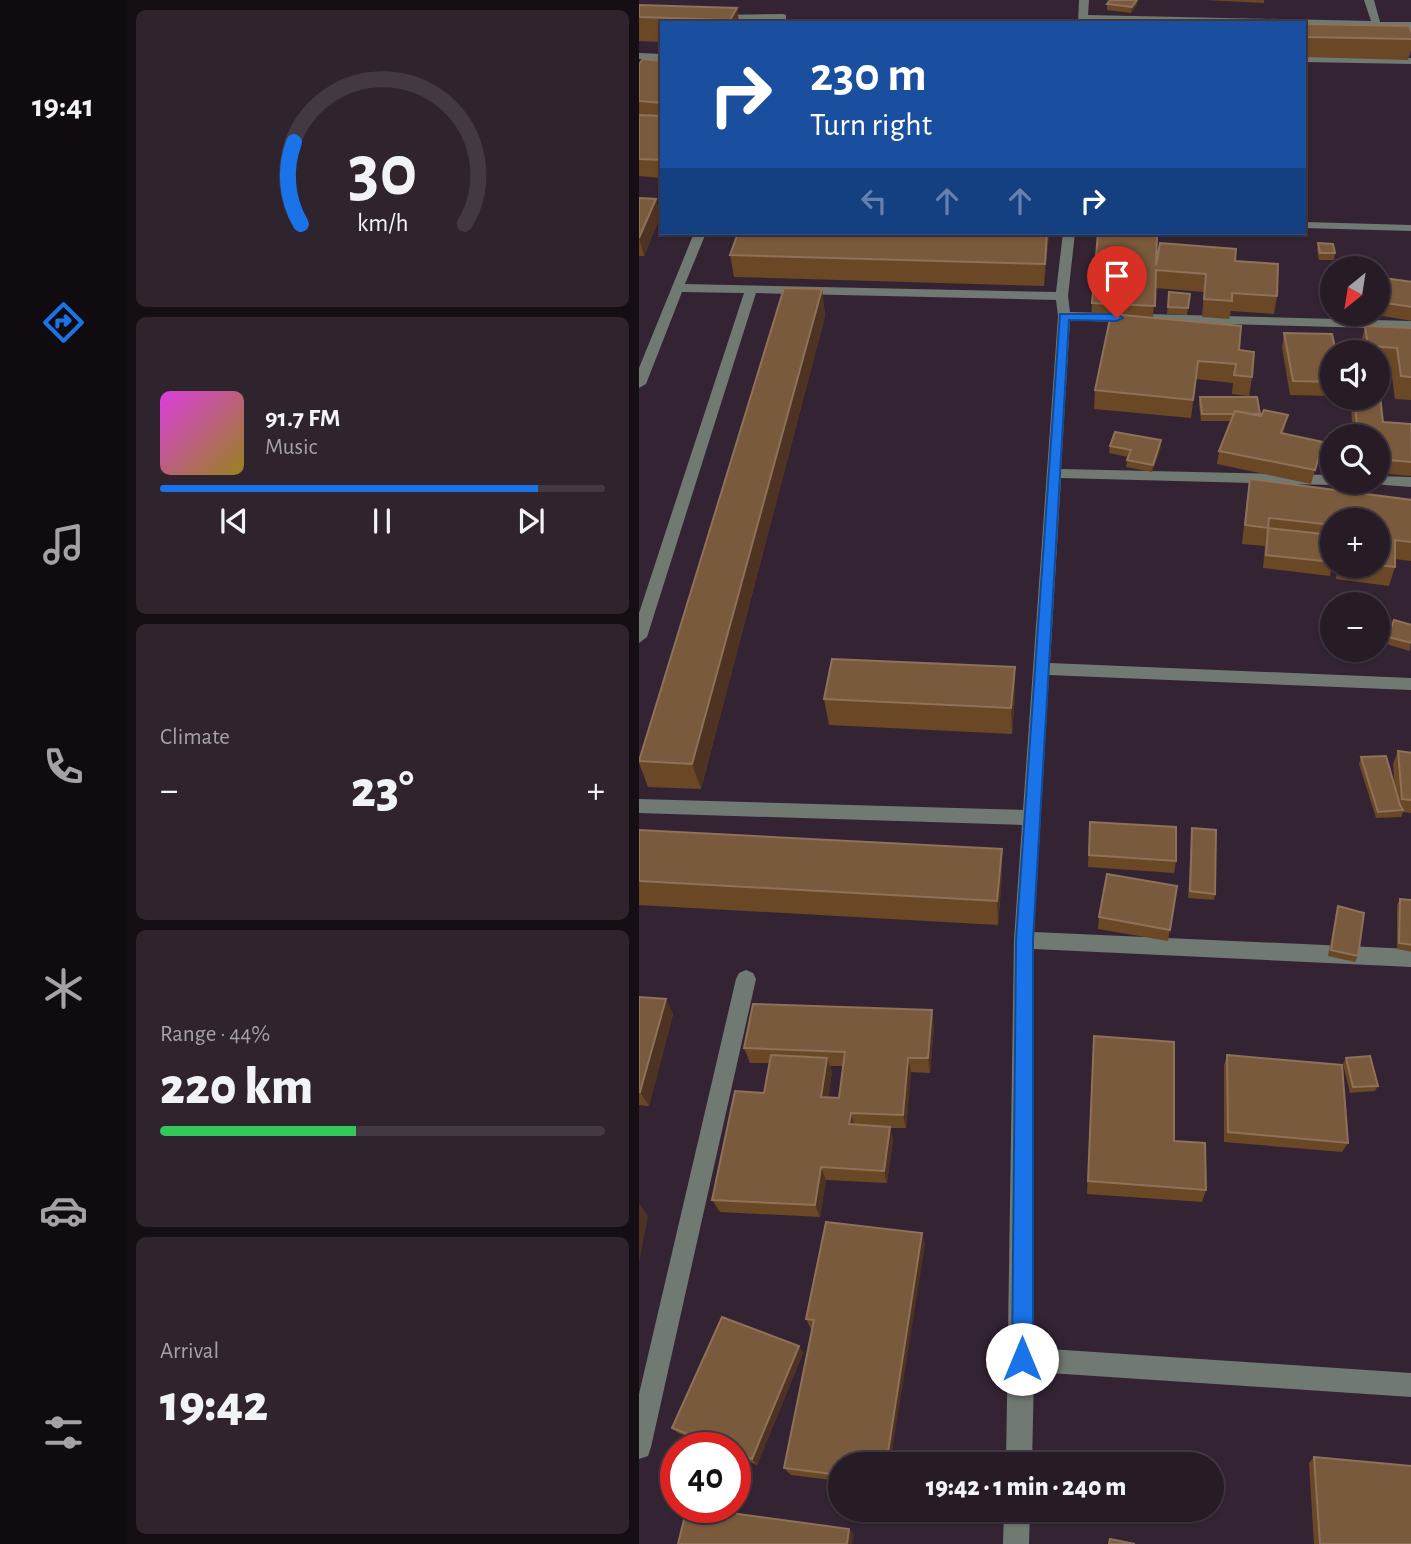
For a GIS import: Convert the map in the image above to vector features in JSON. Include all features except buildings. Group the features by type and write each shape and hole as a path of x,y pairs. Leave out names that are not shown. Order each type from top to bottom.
{"street":[{"path":"1083,21 1084,0"},
{"path":"1369,0 1376,24"},
{"path":"707,18 784,16"},
{"path":"1306,23 1411,25"},
{"path":"639,56 660,57"},
{"path":"1306,59 1411,61"},
{"path":"1306,225 1411,228"},
{"path":"639,384 699,235"},
{"path":"1019,1452 1024,940 1064,316 1062,296 1069,235"},
{"path":"680,288 1062,296"},
{"path":"639,637 751,290"},
{"path":"1064,316 1411,325"},
{"path":"1054,473 1320,480"},
{"path":"1390,481 1411,482"},
{"path":"1042,668 1411,684"},
{"path":"639,806 1031,818"},
{"path":"1024,940 1411,958"},
{"path":"639,1447 746,979"},
{"path":"1022,1359 1411,1385"},
{"path":"1016,1544 1017,1522"}],"route":[{"path":"1022,1359 1024,940 1064,316 1117,318"}]}
